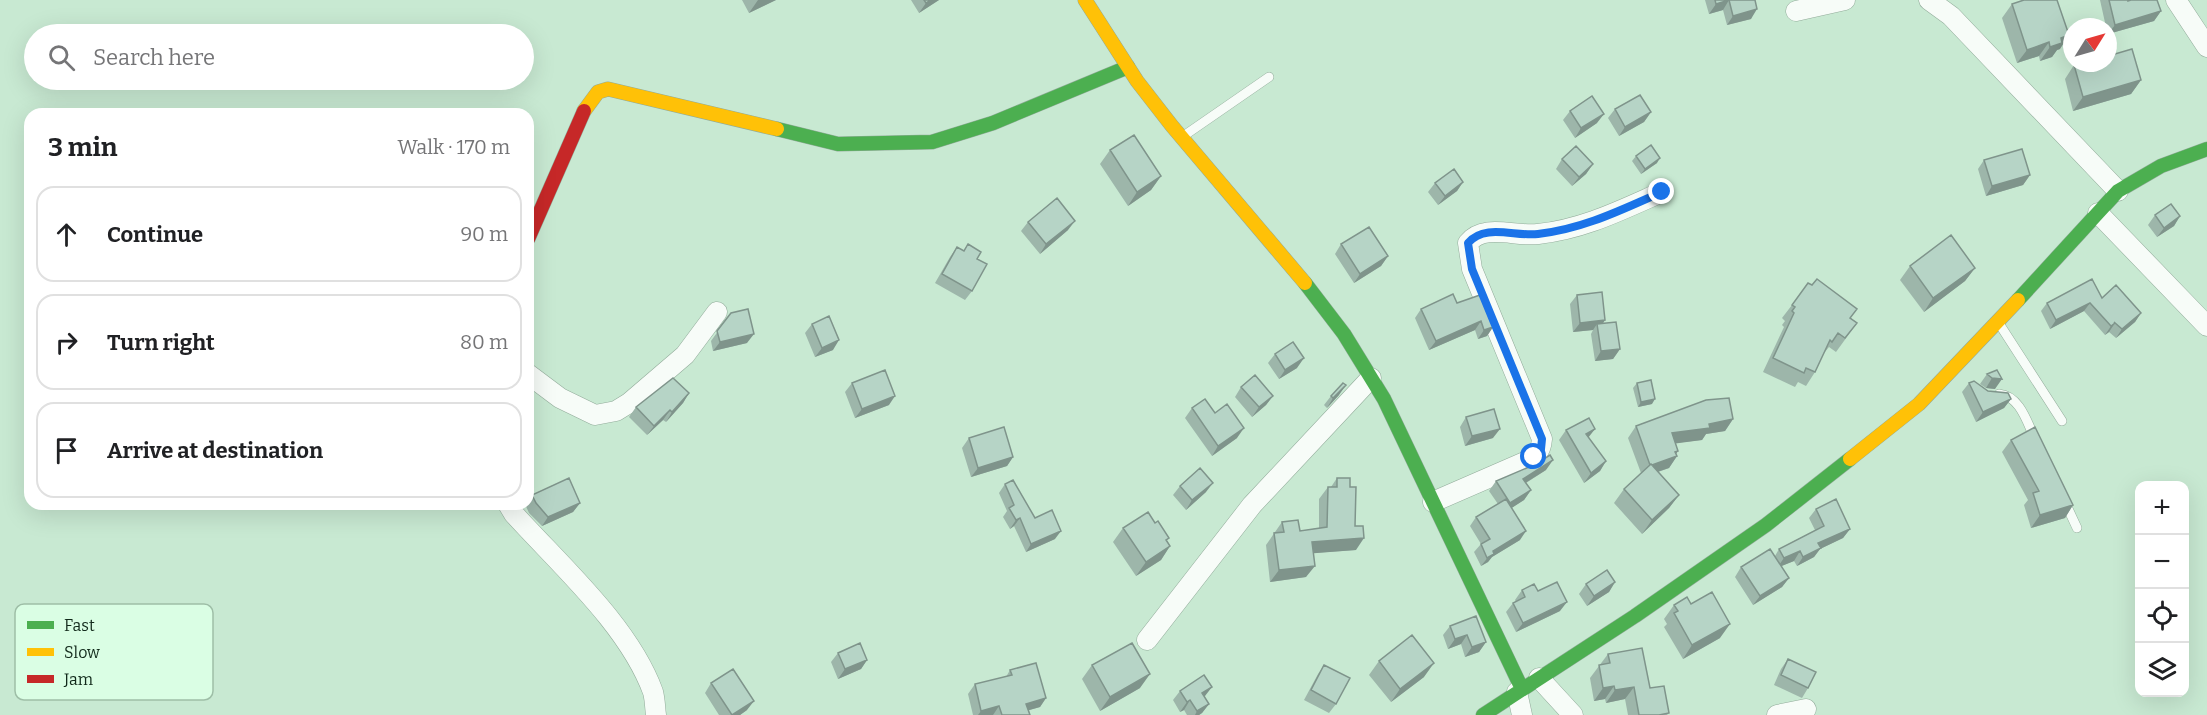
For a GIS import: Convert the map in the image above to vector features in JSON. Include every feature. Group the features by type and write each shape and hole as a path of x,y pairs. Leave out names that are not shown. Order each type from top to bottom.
{"street":[{"path":"1085,0 1128,67 1182,137 1288,261 1344,334 1384,399 1520,690 1522,715"},
{"path":"1796,11 1845,0"},
{"path":"1929,0 1951,16 2118,191"},
{"path":"2176,0 2207,47"},
{"path":"534,225 584,112 593,95 601,89 632,94 838,144 932,142 993,123 1128,67"},
{"path":"1483,715 1635,616 1766,525 1961,369 1998,322 2118,191 2142,174 2207,149"},
{"path":"1433,502 1525,462 1541,449 1542,439 1472,269 1468,243 1474,236 1485,232 1537,234 1584,225 1662,192"},
{"path":"2098,213 2207,326"},
{"path":"534,378 560,398 595,415 616,411 629,403 685,355 717,312"},
{"path":"1147,640 1252,505 1371,378"},
{"path":"512,510 609,618 634,654 653,693 656,715"},
{"path":"1539,678 1573,715"},
{"path":"1777,715 1806,709"}],"lane":[{"path":"1182,137 1269,77"},
{"path":"1998,322 2062,421"},
{"path":"1984,394 2002,394 2011,397 2018,404 2038,446"},
{"path":"2057,487 2077,528"}],"building":[{"path":"1715,0 1729,0 1716,4"},
{"path":"1729,0 1755,0 1757,9 1733,16"},
{"path":"2024,0 2057,0 2063,18 2062,43 2050,47 2049,42 2027,50 2012,4"},
{"path":"2109,0 2157,0 2161,11 2117,24 2117,18 2113,18"},
{"path":"2132,49 2141,80 2083,97 2076,72 2117,72 2117,53"},
{"path":"1640,95 1651,112 1625,127 1615,109"},
{"path":"1592,96 1604,114 1581,128 1570,111"},
{"path":"1134,135 1161,176 1137,192 1110,150"},
{"path":"1651,145 1660,158 1645,169 1636,156"},
{"path":"1576,146 1593,164 1579,177 1562,159"},
{"path":"2022,149 2030,175 1992,186 1984,160"},
{"path":"1454,169 1463,182 1445,196 1435,183"},
{"path":"1057,198 1075,221 1046,244 1028,222"},
{"path":"2171,204 2180,216 2164,228 2155,215"},
{"path":"1369,227 1388,256 1360,274 1341,244"},
{"path":"1951,235 1975,268 1933,298 1910,266"},
{"path":"968,244 981,252 977,259 987,264 972,291 942,274 957,247 964,251"},
{"path":"1817,279 1857,309 1850,318 1857,323 1845,338 1838,333 1832,342 1830,340 1815,372 1806,368 1804,373 1773,358 1794,313 1792,311 1795,307 1792,305 1808,283 1812,285"},
{"path":"2092,279 2102,298 2116,285 2141,313 2122,329 2114,322 2111,326 2090,303 2056,320 2047,303"},
{"path":"1602,292 1605,320 1580,323 1577,295"},
{"path":"1453,294 1457,303 1480,295 1493,327 1484,330 1481,321 1436,341 1421,309"},
{"path":"748,309 754,334 720,342 717,331 731,313"},
{"path":"829,316 839,340 822,348 812,324"},
{"path":"1616,322 1620,349 1601,351 1597,324"},
{"path":"1293,342 1304,358 1285,370 1275,354"},
{"path":"885,370 895,396 862,409 852,383"},
{"path":"1997,370 2002,379 1992,378 1987,374"},
{"path":"1255,375 1273,396 1259,407 1241,387"},
{"path":"673,378 689,393 672,412 670,410 654,426 636,407"},
{"path":"1651,380 1655,399 1641,402 1637,383"},
{"path":"1974,381 1988,391 2008,393 2011,399 1983,412 1969,383"},
{"path":"1343,383 1346,385 1333,398 1331,396"},
{"path":"1729,398 1733,419 1709,424 1710,428 1672,433 1678,451 1675,452 1677,456 1650,465 1636,426 1706,400"},
{"path":"1205,399 1215,413 1227,404 1244,428 1218,446 1192,408"},
{"path":"1494,409 1500,429 1472,436 1466,417"},
{"path":"1589,418 1595,429 1586,434 1606,461 1591,473 1566,430"},
{"path":"1004,427 1013,457 978,468 969,438"},
{"path":"2035,427 2073,505 2040,515 2033,493 2039,491 2011,440"},
{"path":"1550,455 1553,460 1523,479 1531,490 1510,503 1496,481 1536,464"},
{"path":"1651,464 1679,495 1652,520 1624,489"},
{"path":"1200,468 1213,483 1192,500 1180,486"},
{"path":"569,478 580,503 548,517 536,503 534,494"},
{"path":"1337,478 1350,478 1350,487 1356,487 1355,526 1363,526 1364,538 1312,542 1315,566 1279,570 1274,533 1284,532 1282,522 1298,520 1300,531 1327,527 1328,487 1337,487"},
{"path":"1013,480 1035,518 1052,510 1061,531 1031,544 1020,518 1016,520 1009,508 1014,505 1005,484"},
{"path":"1506,499 1526,531 1493,551 1494,554 1487,558 1481,544 1490,539 1476,517"},
{"path":"1836,499 1850,529 1818,543 1821,548 1803,557 1800,551 1784,558 1779,549 1824,526 1816,509"},
{"path":"1148,512 1155,523 1158,521 1169,538 1166,540 1170,546 1146,562 1123,528"},
{"path":"1770,549 1789,578 1760,596 1741,567"},
{"path":"1607,570 1615,582 1594,596 1586,584"},
{"path":"1557,582 1567,602 1523,623 1513,603 1525,597 1522,590 1534,584 1538,591"},
{"path":"1712,592 1730,624 1692,645 1674,613 1678,611 1674,605 1687,597 1691,604"},
{"path":"1476,616 1486,642 1472,647 1467,635 1455,639 1450,626"},
{"path":"1412,635 1434,663 1400,689 1379,661"},
{"path":"860,643 867,660 845,669 838,653"},
{"path":"1132,643 1150,674 1110,697 1092,665"},
{"path":"1642,648 1650,688 1664,686 1669,713 1639,715 1634,687 1615,690 1614,686 1603,688 1599,665 1610,663 1608,654"},
{"path":"1788,659 1816,672 1808,688 1781,675"},
{"path":"1036,663 1046,698 1026,704 1030,715 1002,715 999,706 981,711 975,684 1012,675 1010,670"},
{"path":"1324,665 1350,678 1336,704 1311,690"},
{"path":"733,669 754,701 732,715 711,683"},
{"path":"1204,675 1212,687 1202,693 1209,704 1197,711 1180,691"}],"traffic: fast":[{"path":"777,129 838,144 932,142 993,123 1128,67"},
{"path":"2018,300 2118,191 2161,166 2207,149"},
{"path":"1305,283 1344,334 1384,399 1522,689"},
{"path":"1483,715 1635,616 1766,525 1850,459"}],"traffic: slow":[{"path":"1085,0 1137,81 1172,126 1305,283"},
{"path":"584,111 598,92 608,89 777,129"},
{"path":"1850,459 1919,404 2018,300"}],"traffic: jam":[{"path":"534,225 584,111"}],"route":[{"path":"1534,457 1541,449 1542,439 1472,269 1468,243 1474,236 1485,232 1537,234 1584,225 1662,192"}]}
